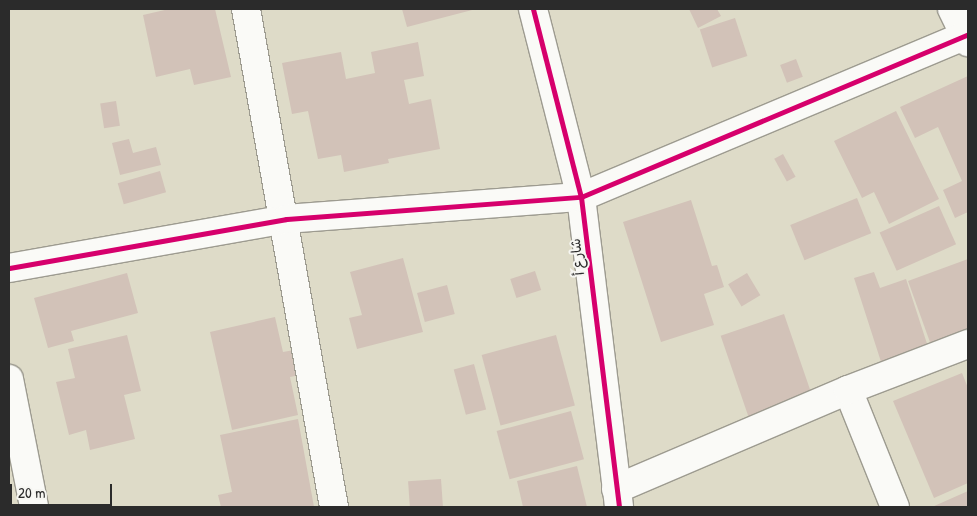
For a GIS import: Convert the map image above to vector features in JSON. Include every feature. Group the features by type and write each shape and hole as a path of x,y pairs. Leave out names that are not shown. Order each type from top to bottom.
{"street":[{"path":"246,9 286,219 334,507"},
{"name":"شارع أ","path":"533,9 581,197 618,498"},
{"path":"9,268 286,219 581,197 967,37 952,9"},
{"path":"618,498 848,390 968,344"},
{"path":"9,379 34,507"},
{"path":"848,390 895,507"}],"building":[{"path":"169,9 215,9 231,77 194,85 190,69 156,77 143,15"},
{"path":"402,9 476,9 407,27"},
{"path":"689,9 717,9 721,16 698,28"},
{"path":"735,18 747,56 712,67 700,29"},
{"path":"418,42 424,76 404,80 409,104 431,99 440,149 388,159 389,163 344,172 341,155 318,159 308,111 292,114 282,63 341,52 346,79 375,73 371,52"},
{"path":"796,59 803,77 787,83 780,65"},
{"path":"968,76 968,212 955,218 943,190 962,181 938,127 915,138 900,107"},
{"path":"116,101 120,126 104,128 100,104"},
{"path":"896,111 939,199 889,224 874,192 862,198 834,141"},
{"path":"129,139 133,153 156,147 161,165 120,175 112,143"},
{"path":"783,154 796,177 787,182 774,159"},
{"path":"160,171 166,192 124,204 118,183"},
{"path":"857,198 871,233 804,260 790,225"},
{"path":"691,200 712,266 717,265 724,287 704,294 714,325 661,342 623,222"},
{"path":"939,206 956,244 897,271 880,232"},
{"path":"403,258 423,332 357,349 349,318 362,315 350,272"},
{"path":"968,259 968,331 931,345 908,281"},
{"path":"535,271 541,290 516,298 510,279"},
{"path":"874,272 880,288 906,279 930,353 883,368 854,278"},
{"path":"127,273 138,313 71,331 74,341 48,348 34,298"},
{"path":"747,273 760,295 742,307 728,284"},
{"path":"447,285 455,314 425,322 417,293"},
{"path":"784,314 812,395 749,417 721,336"},
{"path":"275,317 283,352 294,350 300,375 290,377 298,415 232,430 210,332"},
{"path":"127,335 141,391 124,395 135,439 90,450 86,430 69,435 56,382 75,378 68,349"},
{"path":"556,335 575,406 501,425 482,355"},
{"path":"474,364 486,409 466,415 454,369"},
{"path":"962,373 968,388 968,483 934,498 893,401"},
{"path":"571,411 584,459 510,479 497,431"},
{"path":"298,419 314,507 221,507 218,495 232,492 220,435"},
{"path":"577,466 587,507 523,507 517,481"},
{"path":"441,479 443,507 410,507 408,481"},
{"path":"968,491 968,507 932,507"}],"cycle path":[{"path":"533,9 581,197 619,507"},
{"path":"9,268 286,219 581,197 968,34"}]}
